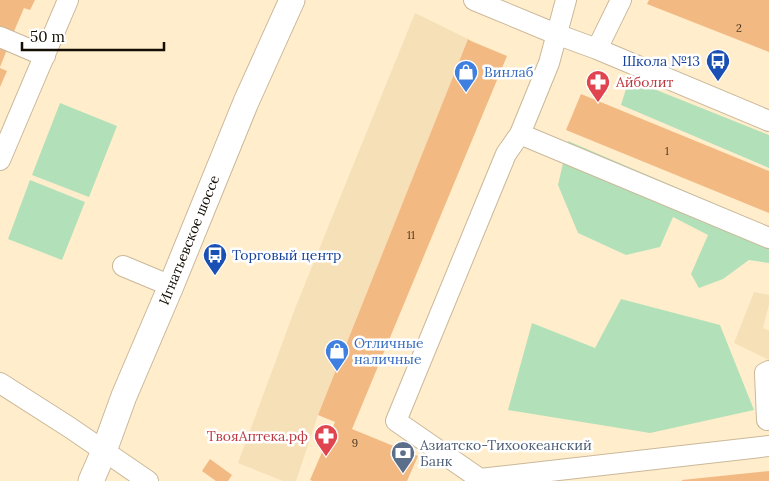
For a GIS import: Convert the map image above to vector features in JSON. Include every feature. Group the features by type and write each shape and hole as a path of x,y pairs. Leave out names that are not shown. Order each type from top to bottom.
{"main road":[{"name":"Игнатьевское шоссе","path":"91,481 124,396 246,102 292,0"}],"street":[{"path":"0,160 68,0"},
{"path":"474,0 769,121"},
{"path":"566,0 549,63 520,134 506,154 396,421 479,480 769,446"},
{"path":"597,49 621,0"},
{"path":"0,37 44,56"},
{"path":"520,134 769,238"},
{"path":"123,266 171,286"},
{"path":"767,420 765,373 769,371"},
{"path":"0,383 148,481"}],"shaded area":[{"path":"415,13 468,39 318,415 296,481 283,481 238,463 296,306"},
{"path":"754,292 769,295 769,304 763,328 769,331 769,360 734,343"}],"green space":[{"path":"629,79 769,135 769,168 621,105"},
{"path":"60,103 117,126 89,197 32,175"},
{"path":"568,141 769,227 769,263 749,260 723,279 699,288 691,274 708,235 673,217 660,247 626,255 578,233 558,185"},
{"path":"30,180 85,202 62,260 8,239"},
{"path":"621,299 720,325 754,410 650,433 508,410 532,323 595,348"}],"building":[{"path":"0,0 35,0 30,10 24,8 12,36 0,31"},
{"path":"649,0 769,0 769,52 647,4"},
{"path":"468,39 507,56 352,429 418,456 407,481 310,480 335,422 318,415"},
{"path":"0,43 8,47 0,67"},
{"path":"0,68 7,71 0,87"},
{"path":"581,94 769,171 769,213 566,130"},
{"path":"210,459 232,475 228,481 216,481 202,471"},
{"path":"769,471 769,481 682,481 682,480"}],"place":[{"name":"Школа №13","path":"718,82"},
{"name":"Винлаб","path":"466,93"},
{"name":"Айболит","path":"598,103"},
{"name":"Торговый центр","path":"215,276"},
{"name":"Отличные наличные","path":"337,372"},
{"name":"ТвояАптека.рф","path":"326,457"},
{"name":"Азиатско-Тихоокеанский Банк","path":"403,474"}]}
